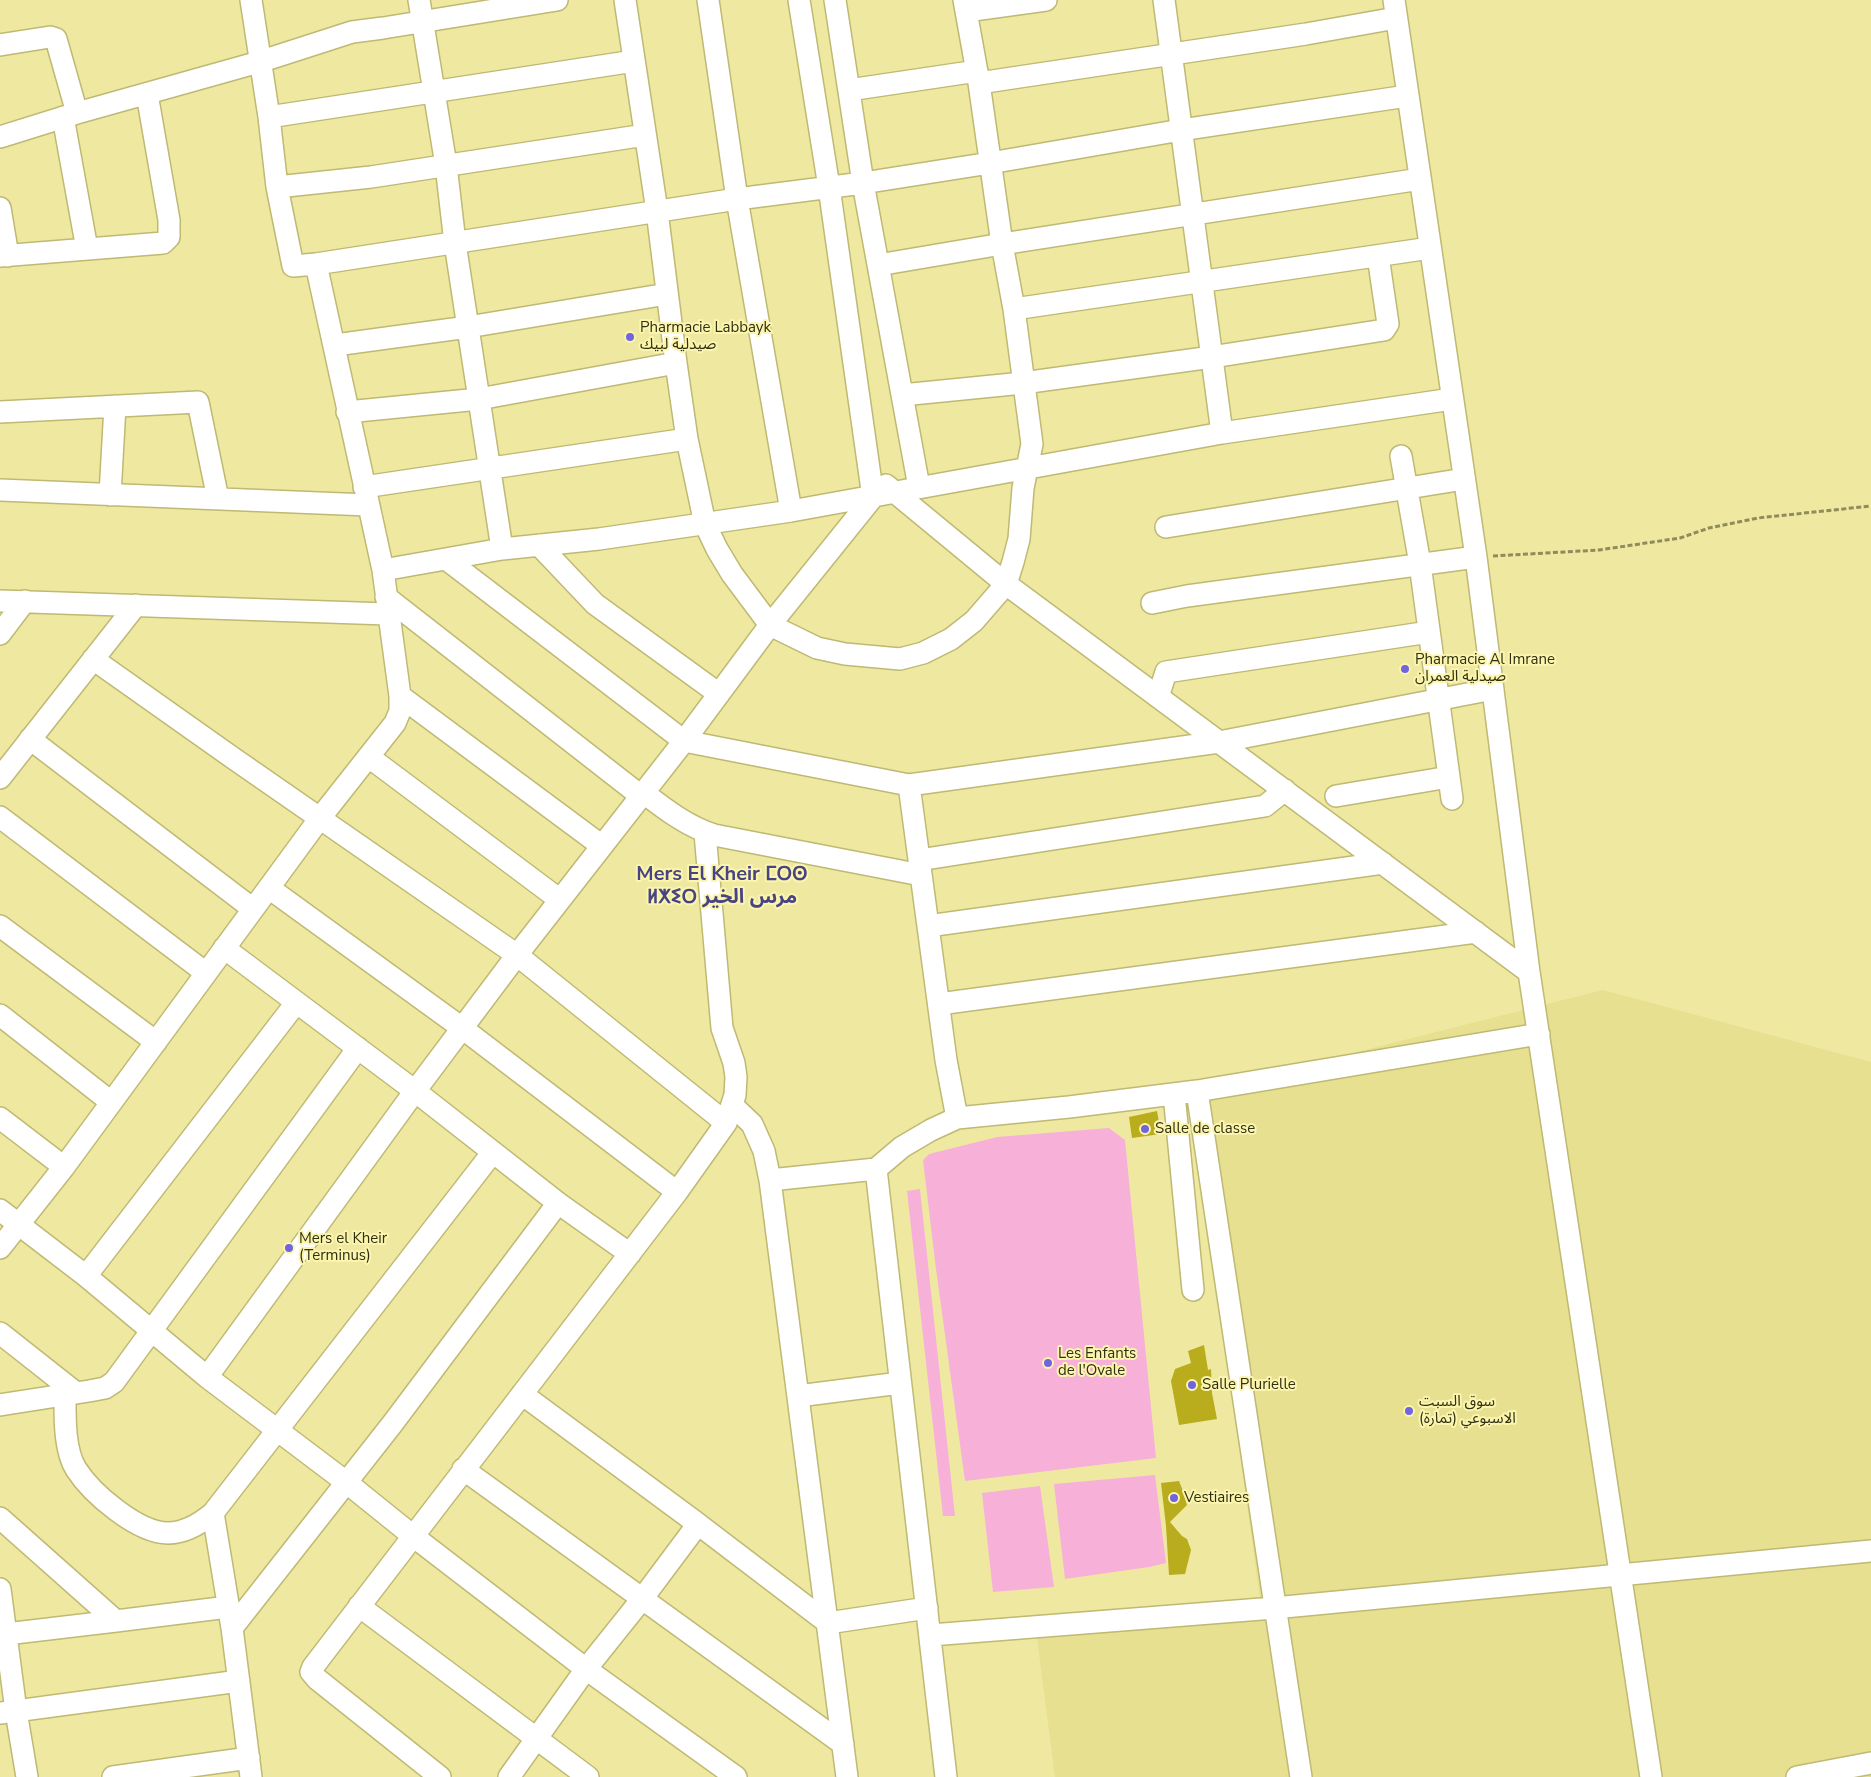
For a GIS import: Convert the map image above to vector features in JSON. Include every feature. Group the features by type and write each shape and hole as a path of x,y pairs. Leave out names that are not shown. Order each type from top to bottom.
{"street":[{"path":"251,0 259,62 269,117 277,187 293,266 737,199 863,183 1181,130 1407,96"},
{"path":"419,0 424,21 446,165 455,243 502,549"},
{"path":"0,137 70,115 259,62 352,32 557,0"},
{"path":"625,0 657,211 687,439 706,524 717,549 732,574 770,625 817,648 844,654 900,659 923,653 952,639 974,621 1006,584 1013,562 1018,539 1026,468 1032,444 1014,309 965,6 1046,0"},
{"path":"708,0 737,199 791,511"},
{"path":"799,0 829,187 870,470 883,494 1529,972"},
{"path":"835,0 863,183 919,487"},
{"path":"1164,0 1222,433"},
{"path":"849,90 1172,55 1306,34 1395,9 1476,556 1529,972 1651,1777"},
{"path":"0,45 50,37 56,39 70,115 88,249"},
{"path":"269,117 634,61"},
{"path":"0,208 4,256 162,243 169,237 168,220 147,94"},
{"path":"277,187 371,177 645,136"},
{"path":"878,265 1420,179"},
{"path":"1014,309 1430,248"},
{"path":"902,395 1023,383 1212,357 1384,330 1388,324 1378,256"},
{"path":"0,1248 64,1167 320,818 395,723 400,711 400,696 383,570 316,264"},
{"path":"335,345 468,327 667,294"},
{"path":"347,412 479,399 676,363"},
{"path":"383,570 502,549 599,539 791,511 1222,433 1452,399"},
{"path":"0,412 198,402 218,499"},
{"path":"110,495 115,406"},
{"path":"0,490 218,499 366,496 489,469 687,439"},
{"path":"1401,456 1420,564 1452,799"},
{"path":"1166,527 1464,479"},
{"path":"207,1377 415,1091 517,955 684,741 770,625 883,494"},
{"path":"538,545 595,604 719,694"},
{"path":"1152,603 1187,596 1476,556"},
{"path":"446,559 684,741 909,786 1219,742 1493,689"},
{"path":"0,601 136,605 387,606 681,821 705,832 920,868 1265,806 1285,790"},
{"path":"0,634 24,602"},
{"path":"0,778 136,605"},
{"path":"1158,697 1166,672 1429,632"},
{"path":"94,658 517,955 729,1114 752,1124 764,1151 770,1180 847,1777"},
{"path":"400,696 602,846"},
{"path":"30,739 253,909"},
{"path":"369,757 560,900"},
{"path":"1336,796 1449,777"},
{"path":"909,786 946,1060 957,1118"},
{"path":"0,817 206,973"},
{"path":"440,1777 317,1679 311,1672 312,1667 677,1192 729,1114 735,1095 736,1077 734,1063 722,1028 705,832"},
{"path":"928,926 1383,863"},
{"path":"269,888 462,1028 677,1192"},
{"path":"0,926 156,1042"},
{"path":"939,1004 1476,932"},
{"path":"224,948 415,1091 558,1203 630,1254"},
{"path":"86,1276 296,1003"},
{"path":"0,1015 111,1102"},
{"path":"770,1180 876,1170 902,1147 930,1130 957,1118 1197,1091 1539,1034"},
{"path":"0,1405 110,1386 358,1048"},
{"path":"1197,1091 1301,1777"},
{"path":"1174,1094 1193,1290"},
{"path":"0,1118 64,1167"},
{"path":"70,1394 65,1419 72,1459 82,1477 107,1502 144,1528 158,1532 183,1531 204,1520 213,1513 493,1152"},
{"path":"876,1170 946,1777"},
{"path":"232,1628 346,1482 558,1203"},
{"path":"0,1210 86,1276 207,1377 346,1482 413,1536 586,1669 736,1777"},
{"path":"0,1333 70,1394"},
{"path":"798,1396 900,1383"},
{"path":"522,1394 828,1622 927,1608"},
{"path":"463,1469 843,1744"},
{"path":"113,1777 250,1768 232,1628 213,1513"},
{"path":"0,1518 116,1621"},
{"path":"509,1777 586,1669 642,1599 698,1524"},
{"path":"931,1635 1274,1608 1871,1551"},
{"path":"0,1589 6,1634 8,1712 27,1777"},
{"path":"359,1606 588,1777"},
{"path":"6,1634 228,1607"},
{"path":"8,1712 239,1681"},
{"path":"1797,1777 1871,1763"}],"path":[{"path":"1476,556 1599,550 1680,538 1709,528 1742,521 1871,506"}],"shaded area":[{"path":"1603,990 1871,1062 1871,1777 1055,1777 1037,1638 1262,1613 1190,1094"},
{"name":"Les Enfants de l'Ovale","path":"1109,1128 1125,1140 1156,1458 965,1481 923,1160 929,1154 997,1137"},
{"path":"920,1189 955,1516 943,1516 907,1191"},
{"path":"1155,1475 1166,1563 1065,1579 1054,1484"},
{"path":"1040,1486 1054,1587 993,1592 982,1493"}],"building":[{"name":"Salle de classe","path":"1157,1111 1161,1134 1132,1138 1129,1117"},
{"name":"Salle Plurielle","path":"1204,1345 1208,1370 1211,1369 1212,1393 1217,1419 1179,1425 1171,1381 1175,1369 1191,1363 1188,1351"},
{"path":"1179,1481 1187,1505 1170,1522 1187,1539 1191,1550 1185,1574 1169,1575 1161,1483"}],"place":[{"name":"Pharmacie Labbayk صيدلية لبيك","path":"630,337"},
{"name":"Pharmacie Al Imrane صيدلية العمران","path":"1405,669"},
{"name":"Salle de classe","path":"1145,1129"},
{"name":"Mers el Kheir (Terminus)","path":"289,1248"},
{"name":"Les Enfants de l'Ovale","path":"1048,1363"},
{"name":"Salle Plurielle","path":"1192,1385"},
{"name":"سوق السبت الاسبوعي (تمارة)","path":"1409,1411"},
{"name":"Vestiaires","path":"1174,1498"}],"district":[{"name":"Mers El Kheir ⵎⵔⵙ ⵍⵅⵉⵔ مرس الخير","path":"722,886"}]}
